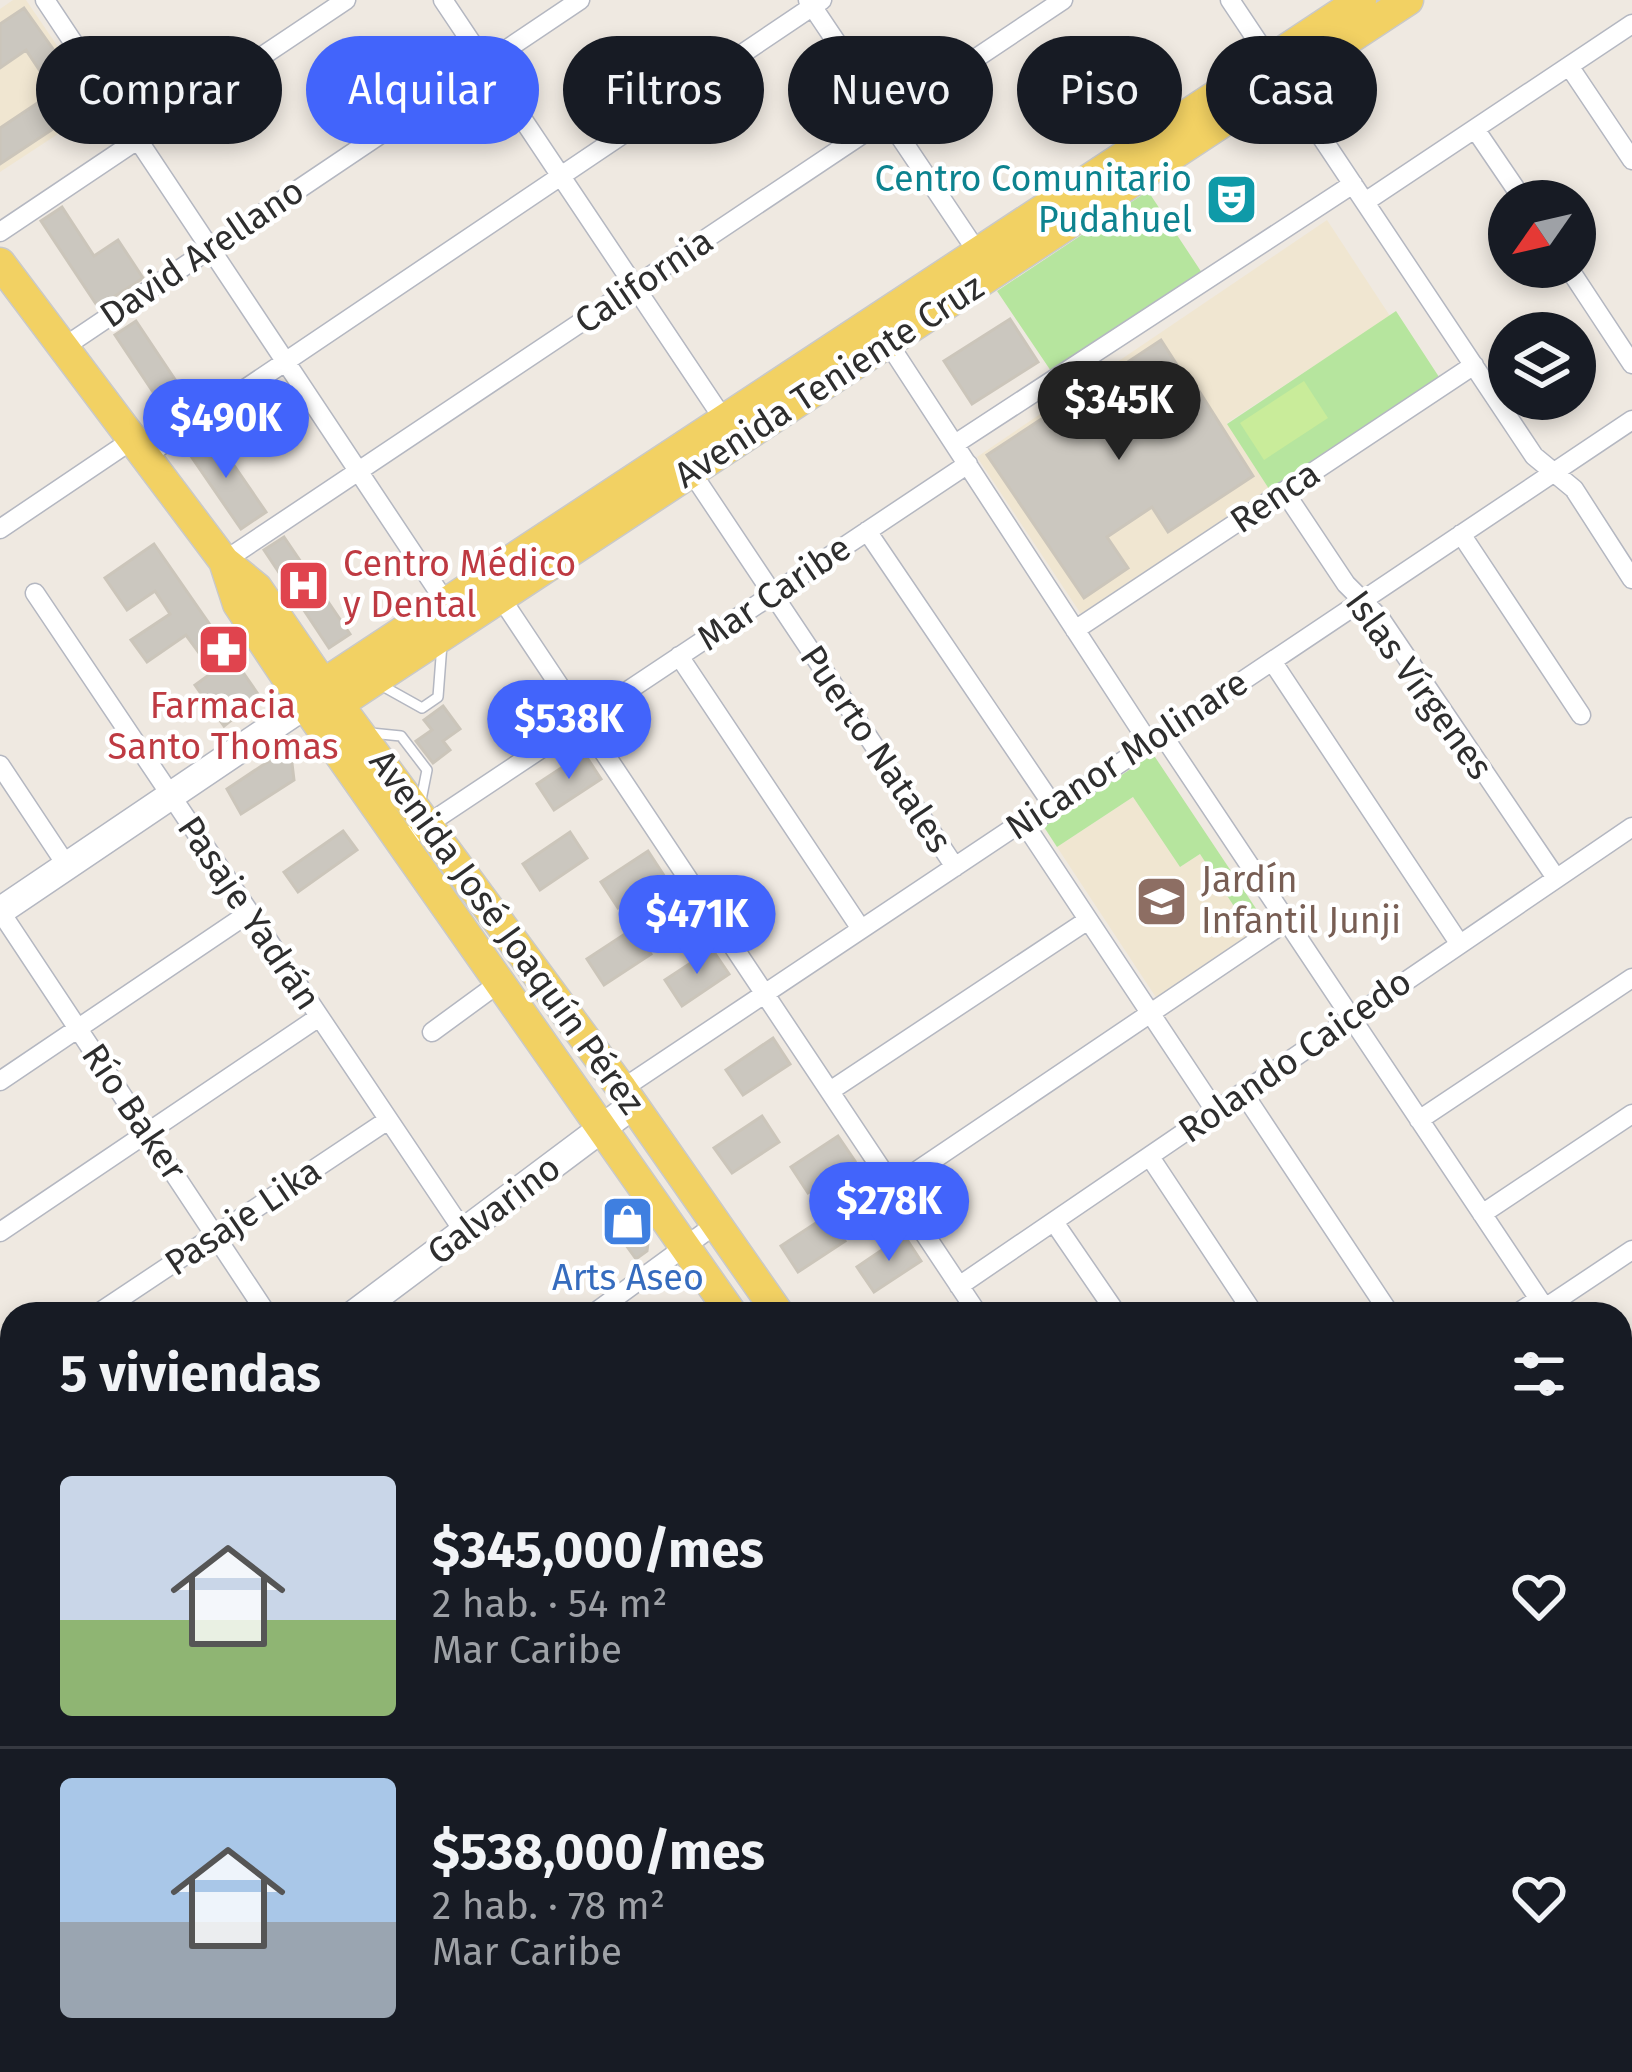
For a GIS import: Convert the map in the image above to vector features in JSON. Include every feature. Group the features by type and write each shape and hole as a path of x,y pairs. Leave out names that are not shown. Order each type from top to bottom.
{"main road":[{"name":"Avenida Teniente Cruz","path":"1318,36 1361,0"},
{"name":"Avenida Teniente Cruz","path":"1342,36 1408,0"},
{"name":"Avenida Teniente Cruz","path":"323,698 375,681 501,598 684,461 724,420 881,332 977,253 1206,114"},
{"name":"Avenida Teniente Cruz","path":"323,698 446,603 684,461 1206,118"},
{"name":"Avenida José Joaquín Pérez","path":"0,263 224,561 238,604 323,698 362,733 771,1302"},
{"name":"Avenida José Joaquín Pérez","path":"323,698 401,842 724,1302"}],"street":[{"path":"45,0 69,36"},
{"path":"282,43 346,0"},
{"path":"443,0 467,36"},
{"name":"David Arellano","path":"526,36 580,0"},
{"name":"California","path":"993,46 1063,0"},
{"path":"1230,0 1254,36"},
{"path":"0,529 287,360 814,2 835,36"},
{"path":"1365,202 1632,24"},
{"path":"1569,66 1632,160"},
{"path":"1475,129 1509,180"},
{"path":"539,143 724,420"},
{"path":"0,232 133,144"},
{"path":"142,144 446,603 443,635"},
{"name":"David Arellano","path":"64,346 364,144"},
{"name":"California","path":"224,561 847,144"},
{"path":"904,144 977,253"},
{"path":"1326,144 1534,456 1574,489 1632,578"},
{"path":"955,444 1353,184"},
{"path":"1582,288 1632,364"},
{"path":"881,332 1076,630 1287,921 1541,1302"},
{"name":"Renca","path":"1076,630 1474,364"},
{"name":"Nicanor Molinare","path":"627,1097 764,994 1016,826 1026,826 1632,420"},
{"name":"Puerto Natales","path":"684,461 955,867"},
{"name":"Mar Caribe","path":"401,842 423,817 582,720 968,464"},
{"name":"Islas Vírgenes","path":"1283,491 1346,584 1380,618 1556,878"},
{"path":"867,531 1054,807"},
{"path":"1461,534 1581,715"},
{"name":"Pasaje Yadrán","path":"34,593 464,1232"},
{"path":"501,598 970,1302"},
{"path":"679,656 861,929"},
{"path":"1272,661 1459,943"},
{"name":"Avenida Teniente Cruz","path":"0,911 323,698"},
{"path":"0,765 67,866"},
{"path":"1026,826 1216,1112"},
{"name":"Rolando Caicedo","path":"959,1286 1632,827"},
{"name":"Río Baker","path":"0,911 259,1302"},
{"path":"0,1081 249,913"},
{"path":"830,1091 1088,920"},
{"path":"893,1186 1287,921"},
{"path":"1420,1120 1632,978"},
{"path":"432,1032 499,983"},
{"path":"0,1232 320,1017"},
{"path":"1244,1094 1382,1302"},
{"name":"Galvarino","path":"370,1302 603,1127 627,1097"},
{"path":"1482,1214 1632,1114"},
{"name":"Pasaje Lika","path":"115,1302 388,1120"},
{"path":"1150,1157 1246,1302"},
{"path":"1054,1222 1109,1302"},
{"path":"609,1302 716,1224"},
{"path":"1552,1302 1632,1250"}],"lane":[{"path":"375,681 430,709 438,697 443,635"},
{"path":"362,733 401,736 419,753 427,770 423,817"}],"shaded area":[{"path":"13,0 26,0 51,36 36,36 36,144 43,144 0,172 0,9"},
{"path":"1327,220 1390,316 1227,423 1269,489 1081,614 977,457"},
{"name":"Jardín Infantil Junji","path":"1133,797 1180,867 1200,854 1252,934 1157,999 1057,847"}],"green space":[{"path":"1148,191 1206,279 1055,377 997,291"},
{"path":"1396,311 1441,380 1269,489 1227,424"},
{"path":"1304,381 1328,418 1264,460 1240,423"},
{"path":"1153,754 1267,925 1252,934 1200,854 1180,867 1133,797 1057,847 1044,827"}],"building":[{"path":"24,8 44,36 36,36 36,65 26,50 0,68 0,24"},
{"path":"36,104 36,140 0,164 0,128"},
{"path":"62,207 94,256 118,240 143,278 98,307 41,221"},
{"path":"1010,319 1038,362 972,404 944,361"},
{"path":"136,321 190,402 169,416 115,335"},
{"path":"1161,340 1253,476 1168,532 1152,507 1107,537 1128,568 1084,598 987,455"},
{"path":"211,432 266,512 241,529 186,449"},
{"path":"284,537 350,634 329,648 264,550"},
{"path":"154,544 260,697 224,726 195,685 213,672 186,635 147,662 131,640 170,614 155,591 127,610 105,578"},
{"path":"443,706 460,729 443,741 450,750 433,763 416,741 432,730 424,720"},
{"path":"290,747 294,780 241,814 227,789"},
{"path":"584,753 601,779 554,810 537,784"},
{"path":"343,831 357,850 298,892 284,872"},
{"path":"570,832 587,858 540,890 523,864"},
{"path":"648,851 665,877 618,908 601,882"},
{"path":"634,928 651,954 604,985 587,959"},
{"path":"712,949 729,974 682,1006 665,980"},
{"path":"773,1038 790,1064 743,1095 726,1070"},
{"path":"762,1116 779,1142 732,1173 714,1148"},
{"path":"838,1136 855,1161 808,1193 791,1167"},
{"path":"624,1209 648,1243 647,1251 636,1259 608,1220"},
{"path":"828,1215 845,1241 798,1272 781,1246"},
{"path":"904,1235 921,1261 874,1292 857,1267"}],"place":[{"name":"Centro Comunitario Pudahuel","path":"1231,200"},
{"name":"Centro Médico y Dental","path":"304,585"},
{"name":"Farmacia Santo Thomas","path":"223,650"},
{"name":"Jardín Infantil Junji","path":"1162,901"},
{"name":"Arts Aseo","path":"628,1222"}]}
